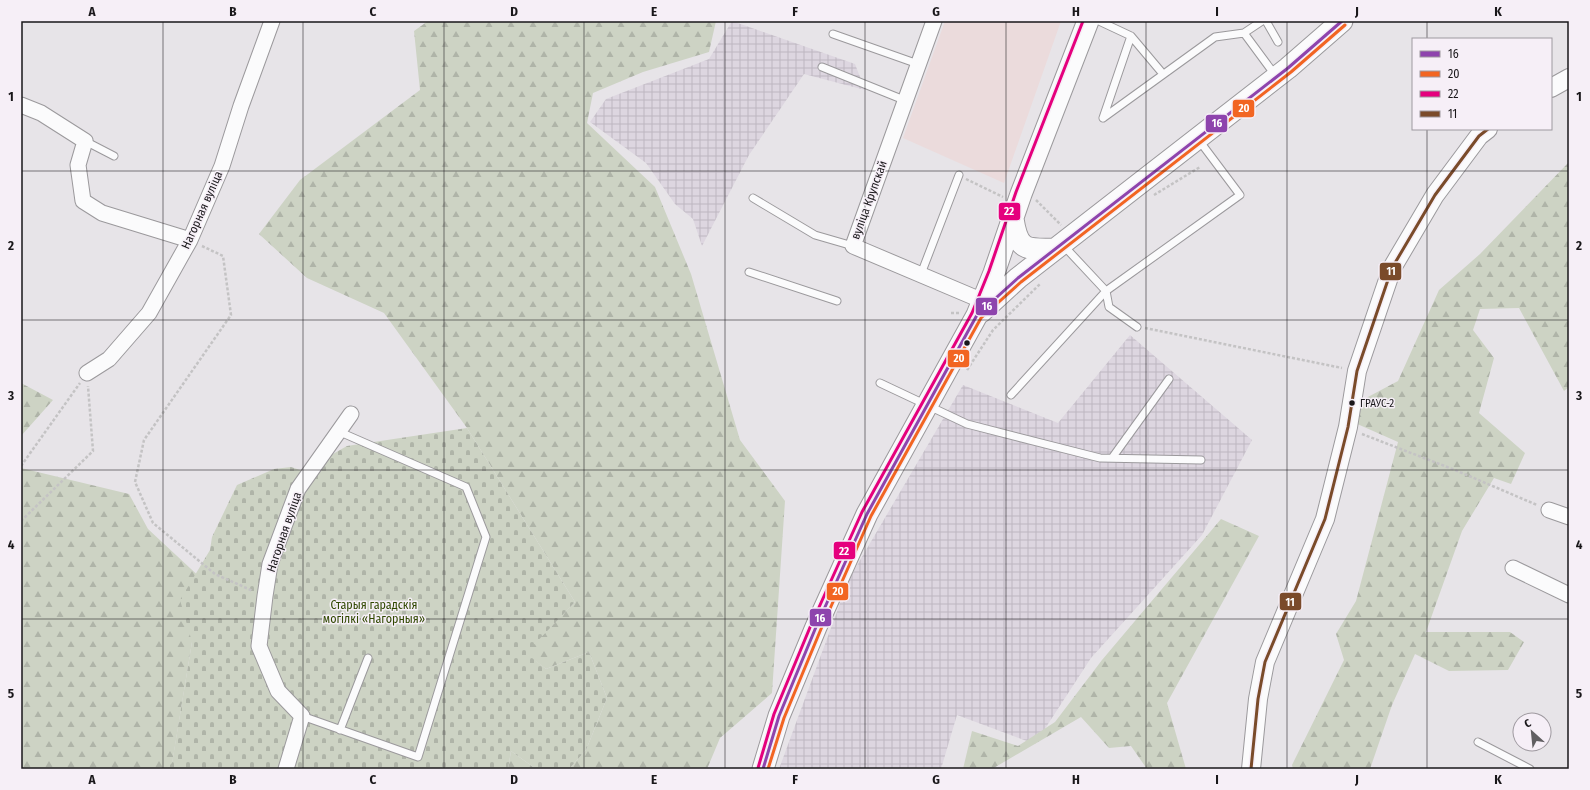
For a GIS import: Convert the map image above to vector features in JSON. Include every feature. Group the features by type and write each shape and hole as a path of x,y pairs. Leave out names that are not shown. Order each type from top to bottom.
{"main road":[{"path":"1063,243 1030,250 1020,243 1016,236 1013,219 1014,196 1088,21"},
{"path":"980,308 1276,77 1334,24"},
{"path":"764,769 779,716 816,626 867,514 980,308 1013,219"}],"street":[{"name":"Нагорная вуліца","path":"87,373 109,359 149,313 190,240 222,166 241,106 272,21"},
{"name":"вуліца Крупскай","path":"934,21 904,100 853,246 921,274 980,308"},
{"path":"1552,87 1569,78"},
{"path":"21,104 41,113 85,140 78,165 83,201 102,213 190,240"},
{"path":"1251,769 1258,699 1265,662 1325,519 1348,427 1357,371 1392,268 1435,195 1478,136 1487,130"},
{"name":"Нагорная вуліца","path":"302,716 278,691 259,646 270,564 298,489 340,432 351,414"},
{"path":"1549,510 1569,517"},
{"path":"1513,568 1569,595"},
{"path":"286,769 302,716"}],"lane":[{"path":"1099,21 1130,36 1163,74"},
{"path":"1130,36 1103,118 1215,37 1244,33 1262,21"},
{"path":"1266,21 1278,42"},
{"path":"1244,33 1276,77"},
{"path":"833,34 918,64"},
{"path":"822,67 904,100"},
{"path":"1011,396 1106,292 1240,195 1198,138"},
{"path":"85,140 114,156"},
{"path":"921,274 958,175"},
{"path":"753,198 815,235 853,246"},
{"path":"1063,243 1106,292 1109,307 1137,327"},
{"path":"749,272 837,301"},
{"path":"1112,458 1169,379"},
{"path":"880,383 968,424 1100,458 1201,460"},
{"path":"302,716 418,757 486,537 466,487 340,432"},
{"path":"340,730 368,658"},
{"path":"1478,742 1530,769"}],"path":[{"path":"1148,199 1200,167"},
{"path":"958,175 1014,196 1035,199 1063,243"},
{"path":"190,240 223,256 231,315 144,440 135,482 153,523 215,574 265,596"},
{"path":"965,374 993,330 1043,281"},
{"path":"1137,327 1357,371"},
{"path":"21,466 87,373"},
{"path":"21,521 93,451 87,373"},
{"path":"1348,427 1353,431 1455,470 1549,510"}],"shaded area":[{"path":"732,21 855,64 865,90 804,74 749,155 702,246 693,219 675,204 646,163 590,122 606,99 709,59"},
{"path":"945,21 1061,21 1004,183 903,138"},
{"path":"1130,335 1252,440 1202,535 1091,658 1035,744 957,715 941,769 779,769 849,579 963,385 1058,423"}],"green space":[{"path":"428,21 716,21 709,52 643,72 593,93 587,123 655,187 691,274 740,440 785,501 772,693 720,738 707,769 569,769 586,750 607,698 589,652 546,669 525,653 575,602 467,428 384,313 307,278 259,234 300,180 420,90 414,31"},
{"path":"1569,162 1569,387 1564,391 1519,308 1480,309 1473,330 1494,358 1479,413 1525,453 1511,484 1494,478 1462,531 1426,632 1510,632 1524,642 1508,670 1449,671 1415,654 1392,705 1370,769 1293,769 1292,765 1344,660 1336,634 1356,601 1398,442 1355,423 1366,398 1398,381 1439,290 1480,254"},
{"path":"21,383 53,400 21,436"},
{"name":"Старыя гарадскія могілкі «Нагорныя»","path":"467,428 575,602 526,653 546,669 589,652 607,698 586,750 569,769 536,769 511,751 508,769 166,769 172,763 192,642 180,600 210,550 212,537 237,485 274,469 291,467 303,471 347,446"},
{"path":"21,468 129,494 148,529 205,582 192,642 172,764 166,769 21,769"},
{"path":"1221,519 1259,536 1167,703 1186,769 1147,769 1131,746 1109,748 1081,717 992,769 963,769 972,731 1018,746 1055,722 1102,660"},
{"path":"511,751 536,769 508,769"}],"transit line":[{"name":"22","path":"758,768 774,714 811,625 862,512 972,313 989,271 1016,192 1083,21"},
{"name":"16","path":"763,769 779,716 816,627 867,514 977,315 1018,278 1288,68 1342,21"},
{"name":"20","path":"768,769 784,718 821,629 871,516 981,318 1021,282 1291,72 1345,25"},
{"name":"11","path":"1251,769 1258,699 1265,662 1325,519 1348,427 1357,371 1392,268 1435,195 1479,136 1487,130"}],"place":[{"name":"ГРАУС-2","path":"1352,403"}]}
